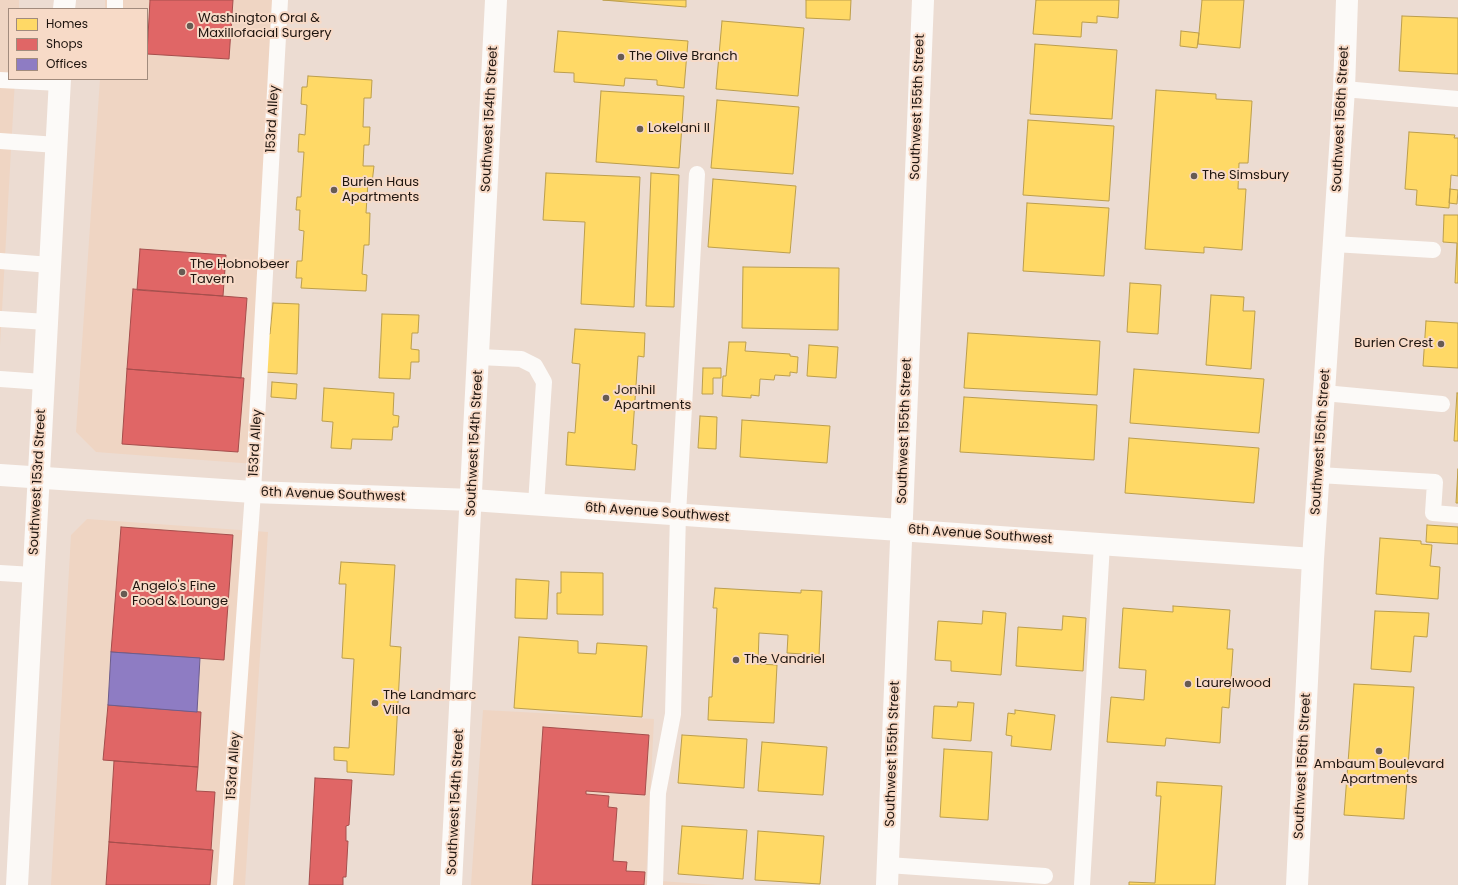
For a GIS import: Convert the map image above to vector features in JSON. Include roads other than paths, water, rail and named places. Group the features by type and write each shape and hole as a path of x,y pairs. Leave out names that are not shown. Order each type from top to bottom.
{"street":[{"name":"Southwest 154th Street","path":"451,885 472,500 496,0"},
{"name":"Southwest 155th Street","path":"888,875 923,0"},
{"name":"Southwest 156th Street","path":"1297,885 1313,559 1344,89 1347,0"},
{"name":"Southwest 153rd Street","path":"17,885 60,81"},
{"name":"6th Avenue Southwest","path":"0,475 253,492 472,500 536,504 1313,559"}],"lane":[{"name":"153rd Alley","path":"225,885 253,492 280,0"},
{"path":"0,80 60,81"},
{"path":"1344,89 1458,99"},
{"path":"0,141 57,145"},
{"path":"655,885 658,793 673,714 678,514 697,174"},
{"path":"1334,244 1433,250"},
{"path":"0,261 50,265"},
{"path":"0,319 47,322"},
{"path":"479,357 521,359 535,366 544,382 536,504"},
{"path":"0,379 43,382"},
{"path":"1324,393 1442,404"},
{"path":"1319,475 1435,482 1433,513 1458,515"},
{"path":"1082,885 1102,544"},
{"path":"0,573 33,575"},
{"path":"888,875 1045,876"}],"place":[{"name":"Washington Oral & Maxillofacial Surgery","path":"190,26"},
{"name":"The Olive Branch","path":"621,57"},
{"name":"Lokelani II","path":"640,129"},
{"name":"The Simsbury","path":"1194,176"},
{"name":"Burien Haus Apartments","path":"334,190"},
{"name":"The Hobnobeer Tavern","path":"182,272"},
{"name":"Burien Crest","path":"1441,344"},
{"name":"Jonihil Apartments","path":"606,398"},
{"name":"Angelo's Fine Food & Lounge","path":"124,594"},
{"name":"The Vandriel","path":"736,660"},
{"name":"Laurelwood","path":"1188,684"},
{"name":"The Landmarc Villa","path":"375,703"},
{"name":"Ambaum Boulevard Apartments","path":"1379,751"}]}
